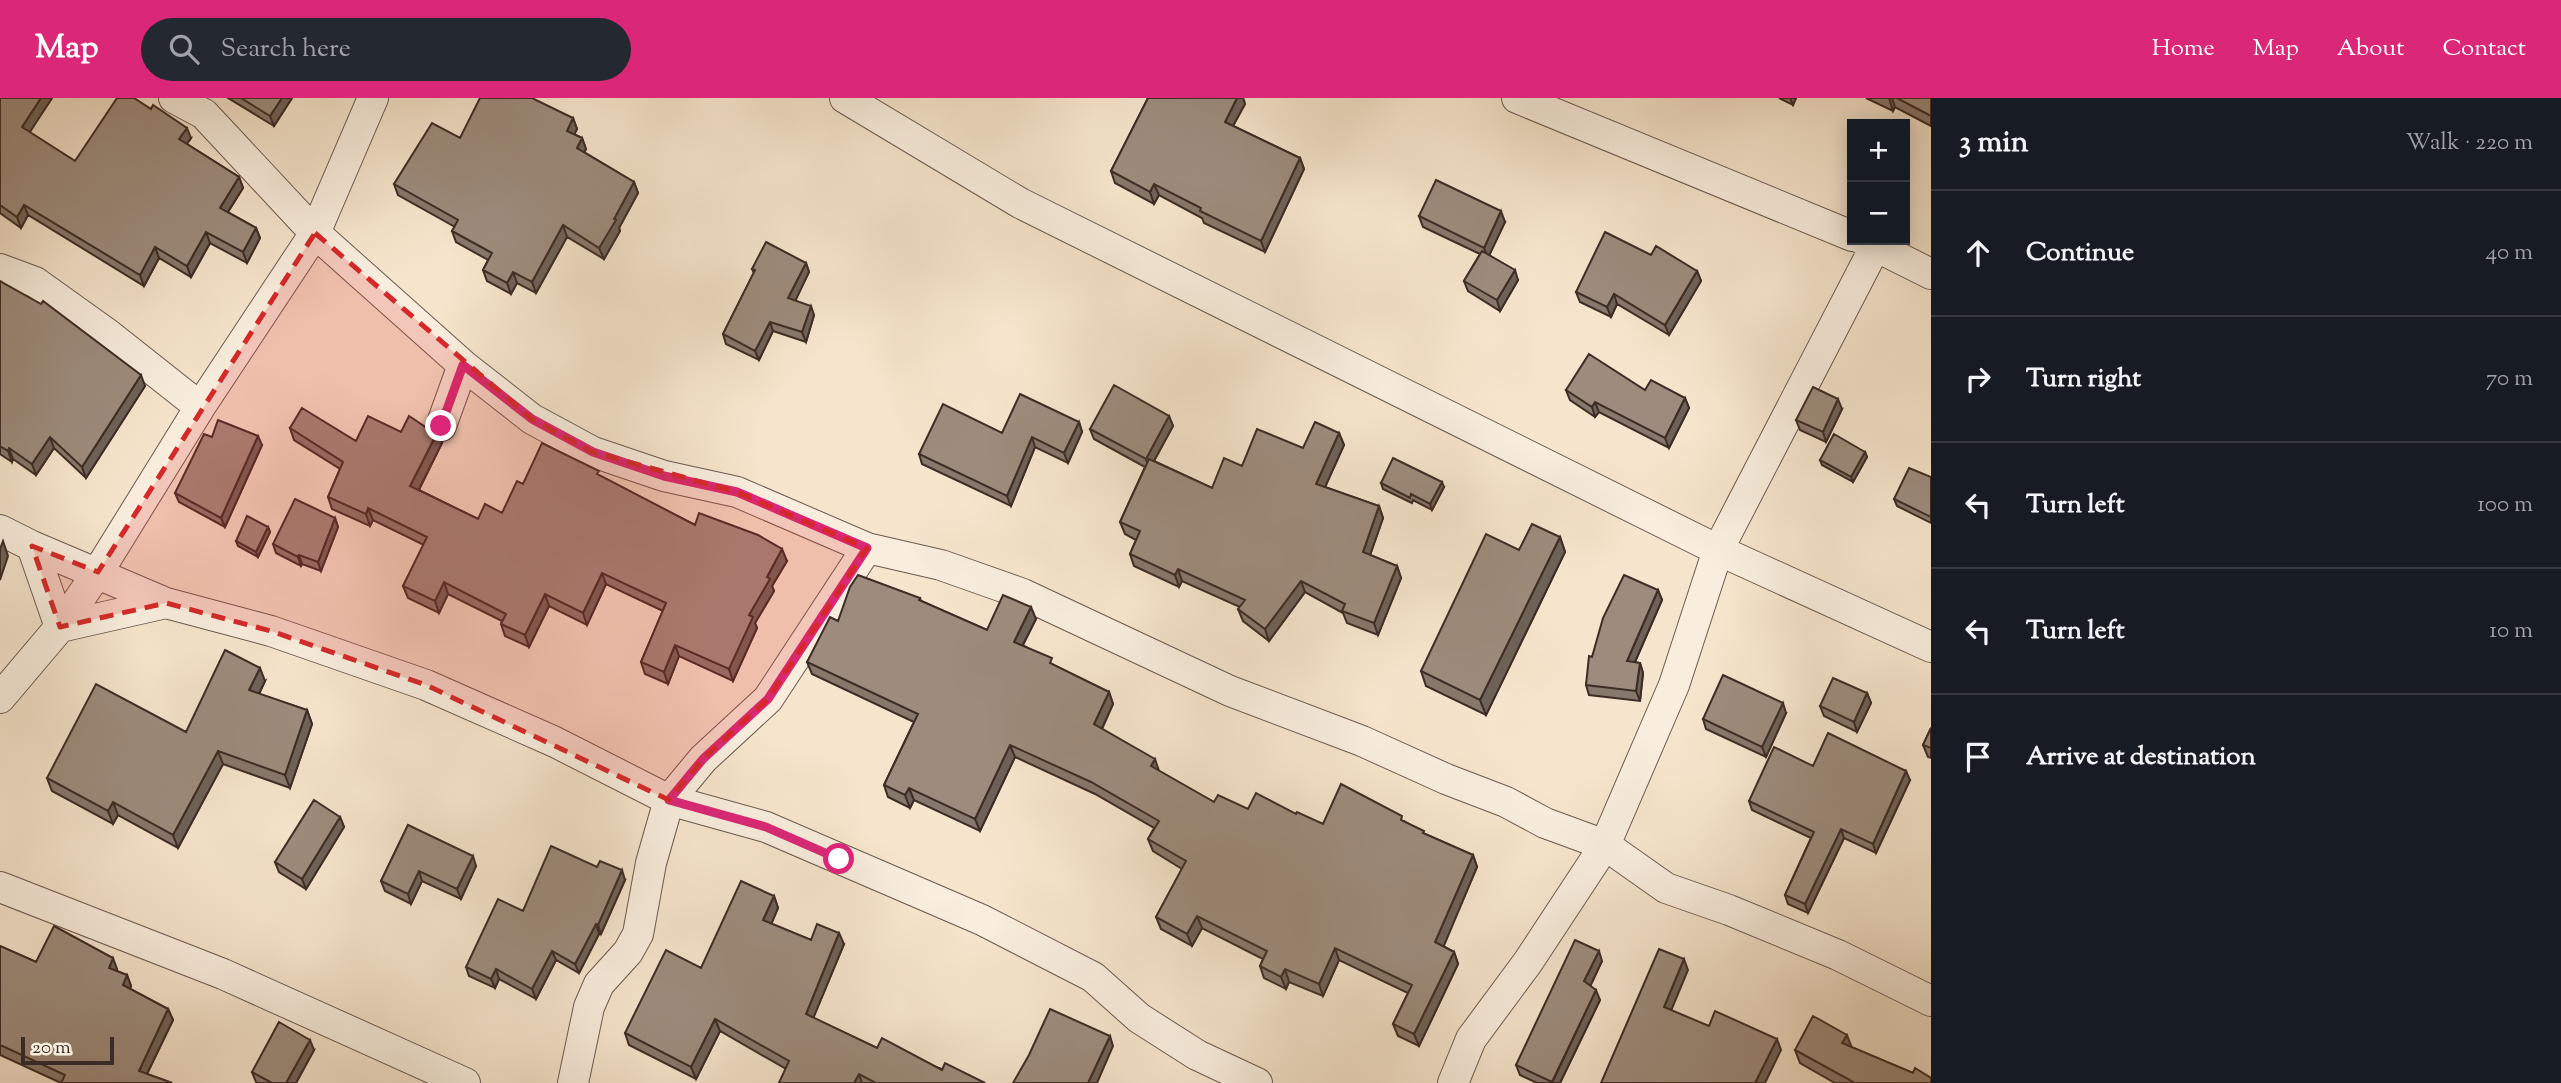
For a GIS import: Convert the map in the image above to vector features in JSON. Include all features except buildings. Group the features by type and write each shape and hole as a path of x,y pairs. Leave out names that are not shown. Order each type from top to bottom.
{"street":[{"path":"174,98 204,114 315,233 463,365 532,419 593,452 664,476 737,492 867,548 941,565 1023,593 1230,691 1362,741 1446,779 1506,802 1545,823 1605,845 1666,888 1719,906 1839,955 1931,1001"},
{"path":"0,698 60,627 98,572 200,407 315,233 373,98"},
{"path":"845,98 1020,203 1718,550 1931,647"},
{"path":"1517,98 1847,233"},
{"path":"1453,1083 1471,1039 1528,961 1605,845 1674,685 1718,550 1862,245"},
{"path":"1874,245 1931,274"},
{"path":"0,269 35,282 109,335 200,407"},
{"path":"441,426 463,365"},
{"path":"0,530 166,603 271,631 426,685 555,742 669,800 766,827 982,920 1093,977 1139,1018 1197,1055 1257,1083"},
{"path":"32,546 60,627"},
{"path":"573,1083 589,1007 599,984 628,952 638,934 651,863 669,800 703,759 768,699 867,548"},
{"path":"60,627 166,603"},
{"path":"0,887 223,974 466,1083"}],"highlighted area":[{"path":"315,233 532,419 593,452 737,492 867,548 768,699 703,759 669,800 426,685 271,631 166,603 60,627 32,546 98,572"}],"route":[{"path":"441,426 463,365 532,419 593,452 664,476 737,492 867,548 768,699 703,759 669,800 766,827 839,859"}]}
